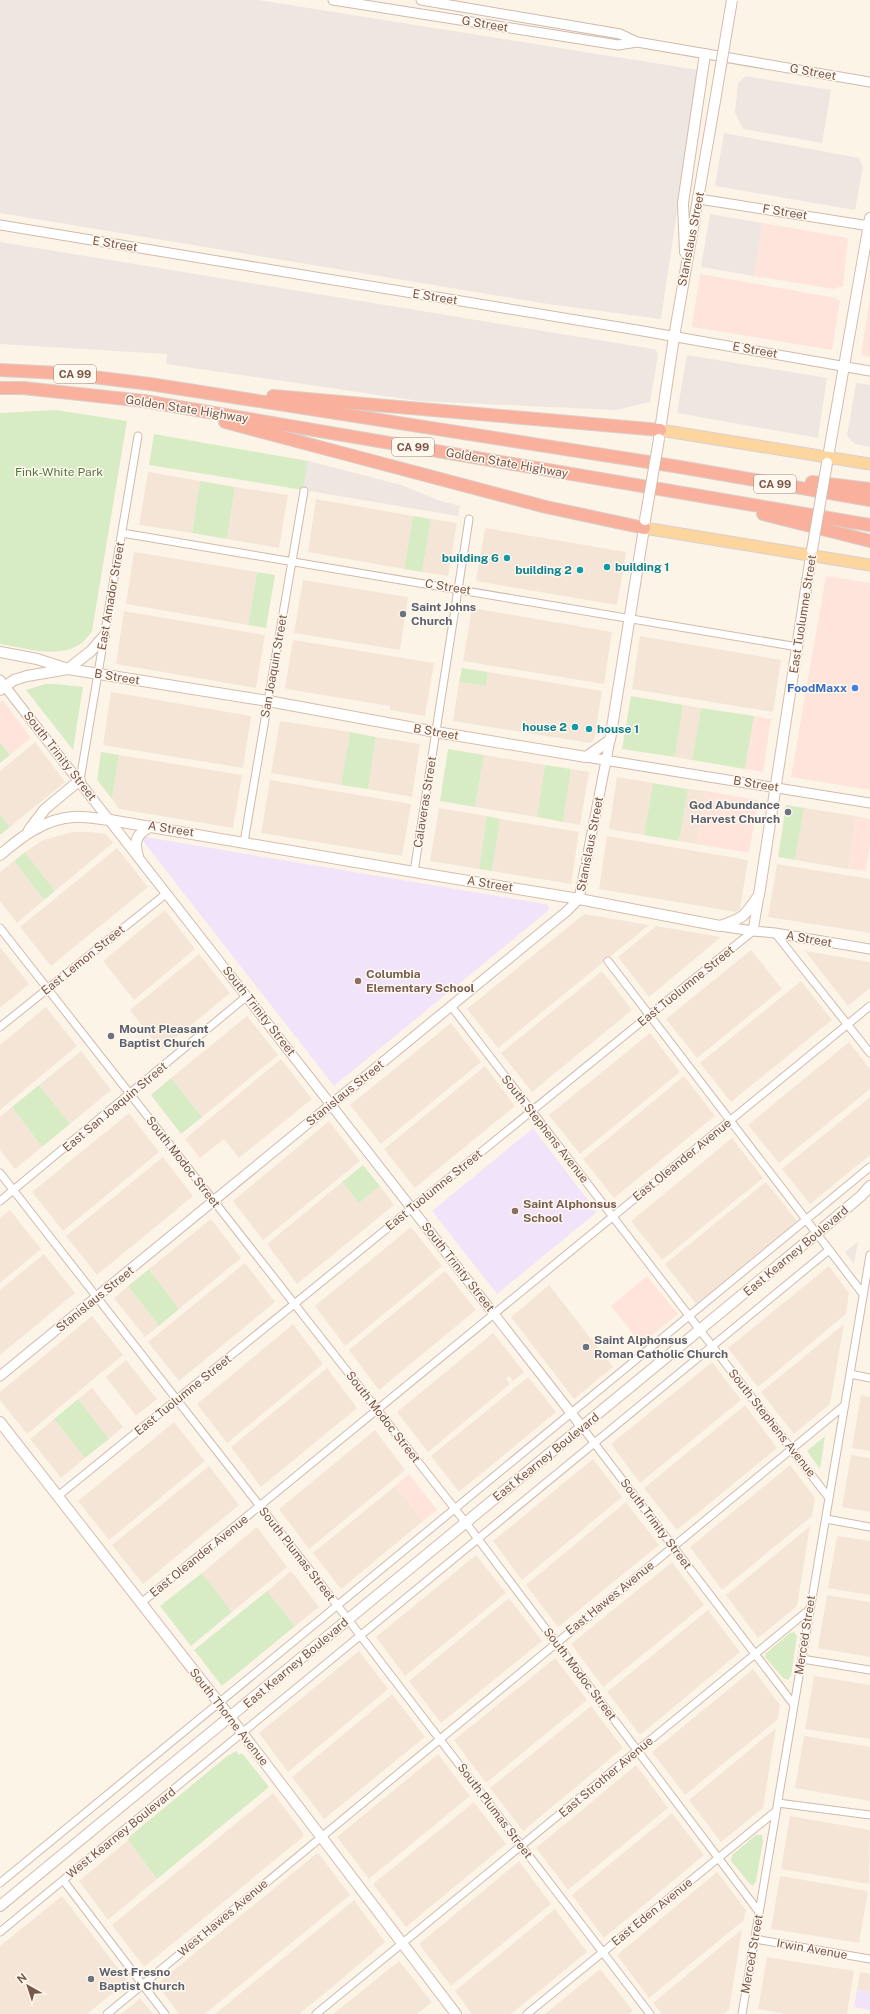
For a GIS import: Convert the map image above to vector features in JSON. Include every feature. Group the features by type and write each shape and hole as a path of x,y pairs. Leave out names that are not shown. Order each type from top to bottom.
{"highway":[{"name":"Golden State Highway","path":"0,370 60,372 150,384 680,467 870,500"},
{"path":"150,384 660,434"},
{"name":"Golden State Highway","path":"0,388 23,388 144,401 870,524"},
{"path":"144,401 546,507 645,524"},
{"path":"680,467 870,489"},
{"path":"682,493 870,541"}],"main road":[{"name":"Stanislaus Street","path":"610,740 660,434 674,337 699,199 732,0"},
{"path":"686,268 683,203 705,54"},
{"name":"East Tuolumne Street","path":"759,895 812,553 869,223"},
{"path":"660,434 828,460 870,464"},
{"path":"645,524 812,553 870,565"},
{"path":"0,652 37,659 68,669 91,651 104,636"},
{"name":"B Street","path":"2,685 27,676 68,669 268,701 436,732 586,757"},
{"path":"586,757 610,740"},
{"path":"28,832 45,809 80,780"},
{"path":"0,855 28,832 49,822 73,816 110,820"},
{"name":"A Street","path":"110,820 579,899 720,926"},
{"path":"138,856 135,847 137,836 143,830 152,826"},
{"path":"720,926 740,920 747,914 759,895"},
{"name":"East Kearney Boulevard","path":"230,1717 866,1194 870,1186"},
{"name":"South Thorne Avenue","path":"0,1422 230,1717 456,2014"},
{"name":"West Kearney Boulevard","path":"0,1906 230,1717"}],"street":[{"name":"G Street","path":"333,0 618,45 637,42"},
{"name":"G Street","path":"421,0 620,34 637,42 870,82"},
{"name":"F Street","path":"699,199 869,223"},
{"name":"E Street","path":"0,225 870,371"},
{"name":"East Amador Street","path":"80,780 138,436"},
{"name":"San Joaquin Street","path":"244,842 304,491"},
{"name":"Calaveras Street","path":"414,872 469,519"},
{"name":"C Street","path":"122,533 629,617 798,647"},
{"name":"South Trinity Street","path":"2,685 80,780 582,1427 794,1705"},
{"name":"Stanislaus Street","path":"0,1376 567,911 579,899 610,740"},
{"name":"B Street","path":"586,757 606,759 870,803"},
{"name":"East Lemon Street","path":"0,1027 167,893"},
{"name":"East Tuolumne Street","path":"58,1496 753,931 759,895"},
{"name":"A Street","path":"720,926 775,933 870,949"},
{"name":"South Modoc Street","path":"0,928 466,1523 760,1912"},
{"path":"775,933 870,1053"},
{"path":"608,961 816,1234 864,1294"},
{"name":"East San Joaquin Street","path":"0,1201 130,1095 247,996"},
{"name":"South Stephens Avenue","path":"451,1006 829,1498"},
{"name":"East Oleander Avenue","path":"141,1603 870,1006"},
{"path":"806,1220 870,1167"},
{"name":"South Plumas Street","path":"0,1173 337,1605 650,2014"},
{"name":"East Kearney Boulevard","path":"218,1703 806,1220"},
{"name":"East Kearney Boulevard","path":"242,1733 829,1250"},
{"name":"Merced Street","path":"741,2013 760,1912 870,1255"},
{"path":"850,1374 870,1378"},
{"name":"East Hawes Avenue","path":"320,1836 845,1405"},
{"path":"826,1519 870,1526"},
{"name":"East Strother Avenue","path":"316,2014 810,1609"},
{"path":"802,1659 870,1670"},
{"path":"0,1883 218,1703"},
{"name":"West Kearney Boulevard","path":"0,1932 242,1733"},
{"path":"778,1803 870,1815"},
{"name":"East Eden Avenue","path":"527,2014 776,1811"},
{"name":"West Hawes Avenue","path":"107,2014 320,1836"},
{"path":"63,1880 165,2014"},
{"name":"Irwin Avenue","path":"755,1939 870,1959"}],"shaded area":[{"path":"0,0 258,0 698,70 661,319 548,304 0,213"},
{"path":"746,76 831,90 822,143 743,129 735,113 738,83"},
{"path":"724,133 859,158 863,167 855,210 715,186"},
{"path":"710,214 763,223 754,276 701,267"},
{"path":"763,223 848,238 843,286 833,289 754,276"},
{"path":"0,242 653,349 657,351 658,356 650,402 616,410 419,401 166,364 167,354 0,344"},
{"path":"700,274 836,298 840,301 832,350 692,327"},
{"path":"870,298 870,357 861,355"},
{"path":"687,355 827,378 818,438 677,413"},
{"path":"856,383 870,385 870,447 855,444 847,436"},
{"path":"308,461 401,485 438,500 460,506 458,516 303,490"},
{"path":"148,472 200,481 192,533 139,525"},
{"path":"235,487 288,495 279,548 227,539"},
{"path":"316,499 413,516 404,569 308,552"},
{"path":"431,519 457,523 448,576 422,572"},
{"path":"485,528 626,552 617,605 476,581"},
{"path":"134,552 257,572 248,625 126,604"},
{"path":"826,576 870,583 870,790 791,777"},
{"path":"303,580 408,597 400,650 294,633"},
{"path":"472,608 612,632 604,684 463,661"},
{"path":"124,611 265,635 256,688 116,664"},
{"path":"640,636 781,660 773,712 632,689"},
{"path":"293,640 434,663 425,716 390,710 390,706 287,689 285,687"},
{"path":"488,672 602,691 594,740 590,743 453,721 459,682 486,686"},
{"path":"111,692 251,716 243,768 103,745"},
{"path":"3,700 31,738 10,755 0,742 0,702"},
{"path":"683,705 701,708 692,760 675,757"},
{"path":"754,716 771,719 763,772 745,769"},
{"path":"280,721 350,732 341,785 271,773"},
{"path":"376,737 420,744 412,797 368,789"},
{"path":"35,742 65,782 10,827 0,814 0,771"},
{"path":"119,755 242,775 233,828 119,809 112,799"},
{"path":"484,755 545,765 537,817 475,807"},
{"path":"571,769 589,772 580,825 563,822"},
{"path":"617,777 653,783 644,835 609,829"},
{"path":"270,780 411,804 402,856 261,833"},
{"path":"688,789 705,791 697,844 679,841"},
{"path":"705,791 758,800 749,853 697,844"},
{"path":"439,808 487,816 479,869 430,861"},
{"path":"804,808 856,816 848,869 795,860"},
{"path":"856,816 870,819 870,844 866,871 848,869"},
{"path":"500,819 579,832 571,884 492,871"},
{"path":"73,832 106,834 113,843 55,891 25,852 43,840"},
{"path":"607,836 748,860 740,909 736,912 599,889"},
{"name":"Columbia Elementary School","path":"146,837 545,904 548,905 549,910 334,1086 143,841 143,838"},
{"path":"117,848 148,887 51,966 20,927"},
{"path":"14,861 44,900 17,923 0,901 0,872"},
{"path":"777,864 870,879 870,933 768,917"},
{"path":"165,910 195,949 134,1000 103,961"},
{"path":"584,914 649,925 498,1048 467,1009"},
{"path":"656,926 721,937 649,997 618,957"},
{"path":"0,947 29,984 0,1008"},
{"path":"751,950 782,989 697,1058 666,1019"},
{"path":"805,951 870,962 870,988 848,1006"},
{"path":"199,954 230,993 161,1050 130,1010"},
{"path":"602,971 632,1010 532,1092 501,1053"},
{"path":"801,981 832,1020 731,1102 700,1063"},
{"path":"46,1007 77,1046 0,1110 0,1045"},
{"path":"247,1016 278,1055 202,1117 171,1078"},
{"path":"451,1023 481,1062 381,1144 350,1105"},
{"path":"650,1033 680,1072 580,1154 549,1115"},
{"path":"849,1042 870,1069 870,1089 779,1163 748,1125"},
{"path":"81,1051 111,1090 70,1124 39,1085"},
{"path":"281,1059 312,1099 239,1158 224,1139 200,1158 185,1139"},
{"path":"485,1066 515,1106 415,1188 384,1149"},
{"path":"684,1076 715,1116 614,1198 583,1159"},
{"path":"870,1097 870,1155 810,1204 782,1169"},
{"path":"12,1107 42,1147 15,1169 0,1150 0,1117"},
{"path":"129,1113 159,1152 63,1231 32,1192"},
{"path":"329,1121 360,1161 263,1240 233,1201"},
{"name":"Saint Alphonsus School","path":"533,1128 597,1212 497,1294 432,1211"},
{"path":"732,1138 763,1178 662,1260 631,1221"},
{"path":"163,1157 193,1196 97,1275 66,1236"},
{"path":"342,1182 359,1203 380,1186 394,1205 297,1284 267,1244"},
{"path":"766,1182 797,1221 696,1304 665,1264"},
{"path":"10,1210 41,1249 0,1283 0,1218"},
{"path":"211,1219 241,1258 179,1309 149,1269"},
{"path":"411,1227 442,1266 345,1346 315,1306"},
{"path":"858,1242 854,1264 845,1252"},
{"path":"44,1254 75,1293 0,1355 0,1290"},
{"path":"245,1263 275,1302 179,1381 148,1342"},
{"path":"829,1266 849,1293 846,1314 758,1387 728,1348"},
{"path":"445,1271 476,1310 379,1390 349,1350"},
{"path":"647,1276 678,1314 641,1344 611,1306"},
{"path":"549,1285 613,1367 574,1399 511,1317"},
{"path":"128,1286 159,1326 145,1337 114,1298"},
{"path":"92,1316 123,1355 27,1434 0,1400 0,1392"},
{"path":"293,1324 323,1364 227,1443 197,1404"},
{"path":"844,1324 830,1404 794,1434 761,1392"},
{"path":"493,1333 524,1372 513,1381 509,1376 506,1378 510,1384 428,1452 397,1412"},
{"path":"126,1360 157,1399 136,1416 106,1377"},
{"path":"712,1362 741,1400 640,1483 611,1444"},
{"path":"327,1368 357,1408 261,1487 231,1447"},
{"path":"528,1377 556,1412 459,1492 431,1456"},
{"path":"92,1388 123,1427 109,1439 78,1399"},
{"path":"861,1395 870,1397 870,1451 852,1448"},
{"path":"745,1405 777,1448 677,1530 644,1488"},
{"path":"54,1419 85,1458 61,1478 30,1439"},
{"path":"174,1422 205,1461 109,1540 78,1501"},
{"path":"375,1430 405,1470 309,1549 279,1509"},
{"path":"851,1455 870,1458 870,1512 842,1507"},
{"path":"593,1459 622,1497 522,1580 493,1541"},
{"path":"790,1465 815,1498 812,1516 722,1590 690,1547"},
{"path":"209,1466 239,1505 143,1584 112,1545"},
{"path":"409,1474 437,1510 423,1521 395,1486"},
{"path":"395,1486 423,1521 341,1589 313,1553"},
{"path":"626,1502 659,1545 558,1627 526,1585"},
{"path":"810,1526 797,1606 758,1638 726,1595"},
{"path":"257,1527 287,1567 232,1612 202,1573"},
{"path":"837,1536 870,1541 870,1595 828,1588"},
{"path":"476,1555 506,1593 405,1676 376,1637"},
{"path":"672,1562 704,1605 603,1687 571,1644"},
{"path":"291,1571 319,1607 295,1626 267,1591"},
{"path":"827,1595 870,1602 870,1657 818,1648"},
{"path":"509,1598 542,1641 441,1723 409,1681"},
{"path":"708,1610 740,1652 640,1735 607,1692"},
{"path":"359,1651 388,1689 288,1772 259,1733"},
{"path":"555,1658 587,1700 486,1783 454,1740"},
{"path":"753,1669 780,1705 778,1719 685,1795 652,1752"},
{"path":"814,1676 870,1685 870,1739 805,1729"},
{"path":"392,1694 425,1737 324,1819 292,1777"},
{"path":"591,1706 623,1748 523,1831 490,1788"},
{"path":"776,1728 763,1808 721,1842 689,1800"},
{"path":"804,1736 870,1747 870,1801 795,1788"},
{"path":"438,1754 470,1796 369,1879 337,1837"},
{"path":"636,1765 668,1808 568,1890 536,1848"},
{"path":"273,1793 303,1833 303,1837 144,1967 112,1925"},
{"path":"474,1802 506,1844 406,1927 373,1884"},
{"path":"672,1813 704,1855 604,1938 572,1895"},
{"path":"790,1816 870,1830 869,1884 781,1869"},
{"path":"128,1840 157,1879 108,1920 79,1881"},
{"path":"316,1854 319,1854 350,1895 205,2014 179,2014 157,1984"},
{"path":"519,1861 551,1904 451,1986 419,1944"},
{"path":"717,1872 746,1910 744,1920 649,1998 617,1955"},
{"path":"780,1876 868,1891 859,1943 771,1929"},
{"path":"62,1896 128,1981 87,2014 0,2014 0,1946"},
{"path":"354,1900 385,1942 336,1984 299,2014 215,2014"},
{"path":"555,1909 587,1952 511,2014 472,2014 455,1991"},
{"path":"742,1929 729,2010 723,2014 662,2014 653,2003"},
{"path":"767,1957 854,1971 847,2014 785,2014 758,2009"},
{"path":"399,1961 432,2002 417,2014 333,2014"},
{"path":"600,1969 633,2011 629,2014 545,2014"},
{"path":"860,1972 870,1974 870,1992 857,1990"},
{"path":"857,1990 870,1992 870,2010 854,2007"},
{"path":"140,1998 153,2014 121,2014 134,2004"}],"green space":[{"name":"Fink-White Park","path":"56,410 127,421 92,631 84,641 74,648 50,652 0,644 0,413"},
{"path":"154,434 308,461 303,490 149,465"},
{"path":"200,481 235,487 227,539 192,533"},
{"path":"413,516 431,519 422,572 404,569"},
{"path":"257,572 275,575 266,628 248,625"},
{"path":"462,668 488,672 486,686 459,682"},
{"path":"45,684 83,687 73,750 26,690"},
{"path":"631,696 683,705 675,757 622,749"},
{"path":"701,708 754,716 745,769 692,760"},
{"path":"350,732 376,737 368,789 341,785"},
{"path":"0,742 10,755 0,763"},
{"path":"448,749 484,755 475,807 440,801"},
{"path":"101,752 119,755 112,799 97,780"},
{"path":"545,765 571,769 563,822 537,817"},
{"path":"653,783 688,789 679,841 644,835"},
{"path":"786,805 804,808 795,860 778,857"},
{"path":"0,814 10,827 0,835"},
{"path":"487,816 500,819 492,871 479,869"},
{"path":"25,852 55,891 44,900 14,861"},
{"path":"171,1078 202,1117 181,1134 151,1095"},
{"path":"39,1085 70,1124 42,1147 12,1107"},
{"path":"363,1165 380,1186 359,1203 342,1182"},
{"path":"149,1269 179,1309 159,1326 128,1286"},
{"path":"78,1399 109,1439 85,1458 54,1419"},
{"path":"825,1436 820,1469 807,1451"},
{"path":"202,1573 232,1612 191,1646 160,1606"},
{"path":"267,1591 295,1626 222,1686 194,1650"},
{"path":"794,1632 797,1636 791,1676 788,1680 783,1678 765,1657 766,1653 790,1633"},
{"path":"236,1751 239,1755 242,1753 269,1787 157,1879 128,1840 130,1836 226,1757"},
{"path":"756,1835 762,1835 763,1841 756,1881 753,1886 731,1861 732,1855"}],"place":[{"name":"building 6","path":"507,558"},
{"name":"building 1","path":"607,567"},
{"name":"building 2","path":"580,570"},
{"name":"Saint Johns Church","path":"403,614"},
{"name":"FoodMaxx","path":"855,688"},
{"name":"house 2","path":"575,727"},
{"name":"house 1","path":"589,729"},
{"name":"God Abundance Harvest Church","path":"788,812"},
{"name":"Columbia Elementary School","path":"358,981"},
{"name":"Mount Pleasant Baptist Church","path":"111,1036"},
{"name":"Saint Alphonsus School","path":"515,1211"},
{"name":"Saint Alphonsus Roman Catholic Church","path":"586,1347"},
{"name":"West Fresno Baptist Church","path":"91,1979"}]}
